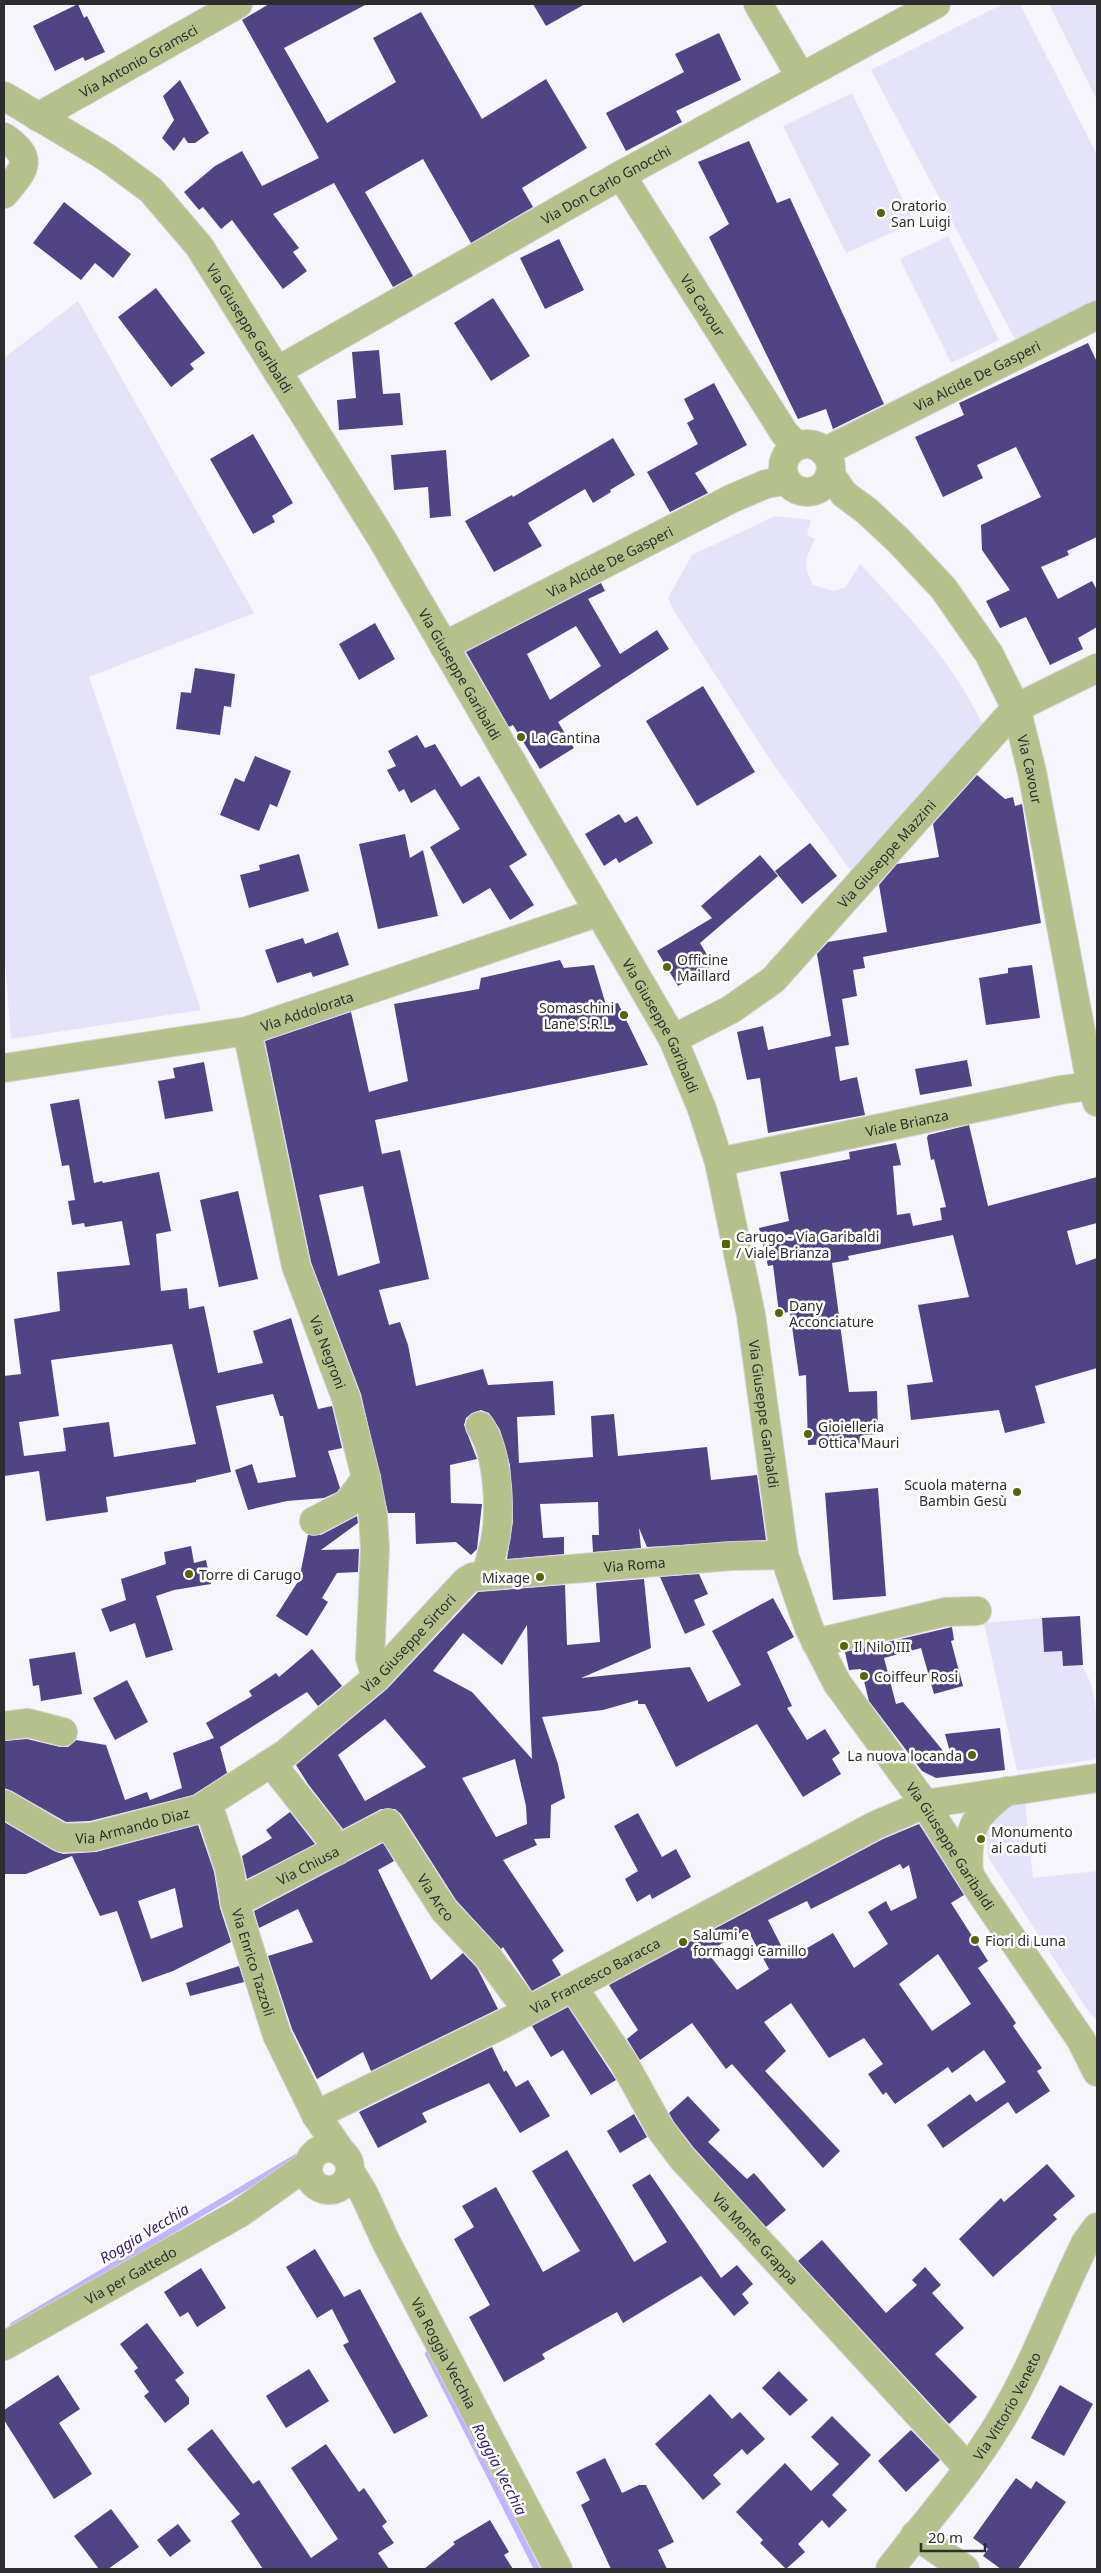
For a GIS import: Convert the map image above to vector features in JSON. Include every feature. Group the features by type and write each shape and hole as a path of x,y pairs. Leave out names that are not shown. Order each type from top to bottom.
{"street":[{"name":"Via Antonio Gramsci","path":"38,117 238,4"},
{"path":"758,4 801,77"},
{"name":"Via Don Carlo Gnocchi","path":"277,371 621,176 936,4"},
{"name":"Via Giuseppe Garibaldi","path":"4,96 106,157 151,190 199,246 380,534 674,1039 712,1136 719,1162 751,1315 784,1555 816,1643 827,1666 845,1695 925,1804 969,1874 1081,2040 1097,2072"},
{"path":"4,137 23,155 25,163 24,170 4,194"},
{"name":"Via Cavour","path":"621,176 787,461"},
{"name":"Via Alcide De Gasperi","path":"444,646 733,498 787,461 800,492 810,493 829,469 1097,315"},
{"path":"787,461 811,445 829,469"},
{"name":"Via Cavour","path":"829,469 944,590 989,654 1016,708 1032,772 1095,1091"},
{"name":"Via Giuseppe Mazzini","path":"674,1039 730,1010 773,980 1016,708 1097,668"},
{"name":"Via Addolorata","path":"4,1068 247,1031 599,912"},
{"name":"Via Negroni","path":"247,1031 296,1266 346,1398 366,1478 374,1532 370,1658 376,1678"},
{"name":"Viale Brianza","path":"719,1162 1095,1091"},
{"path":"480,1426 491,1456 497,1485 496,1532 486,1575"},
{"path":"314,1521 347,1504 366,1478"},
{"name":"Via Roma","path":"486,1575 525,1574 731,1556 784,1555"},
{"name":"Via Giuseppe Sirtori","path":"208,1804 285,1754 376,1678 466,1581 486,1575"},
{"path":"816,1643 945,1612 977,1611"},
{"path":"4,1726 28,1723 62,1732"},
{"name":"Via Chiusa","path":"235,1903 337,1850 328,1835 271,1763"},
{"name":"Via Francesco Baracca","path":"316,2115 573,1987 876,1825 925,1804 1097,1778"},
{"path":"969,1874 968,1845 974,1822 992,1801 1008,1790"},
{"name":"Via Armando Diaz","path":"4,1804 62,1838 92,1837 199,1809 208,1804"},
{"name":"Via Enrico Tazzoli","path":"208,1804 229,1868 235,1903 277,2035 316,2115 346,2162"},
{"name":"Via Arco","path":"337,1850 388,1823 444,1910 488,1957 528,2010"},
{"name":"Via Monte Grappa","path":"573,1987 624,2063 661,2130 682,2158 968,2468"},
{"path":"316,2115 316,2175"},
{"path":"336,2149 346,2162 348,2177 339,2187 316,2175 322,2150 336,2149"},
{"name":"Via Roggia Vecchia","path":"346,2162 558,2569"},
{"name":"Via Roggia Vecchia","path":"316,2175 386,2242"},
{"name":"Via per Gattedo","path":"4,2346 240,2213 257,2201 316,2175"},
{"name":"Via Vittorio Veneto","path":"890,2569 968,2468 1006,2411 1035,2354 1076,2260 1097,2227"},
{"path":"915,2536 965,2569"}],"shaded area":[{"path":"1003,4 1020,4 1097,155 1097,303 1015,339 871,70"},
{"path":"1049,4 1097,4 1096,98"},
{"path":"852,93 914,223 846,253 783,126"},
{"path":"948,236 999,340 951,363 900,259"},
{"path":"78,301 254,613 89,677 201,1010 11,1039 4,949 4,358"},
{"path":"775,516 811,520 807,535 815,539 806,562 813,585 834,591 846,587 860,564 913,622 945,661 985,729 853,874 769,758 674,611 668,598 692,555"},
{"path":"1042,1618 1044,1652 1061,1651 1075,1659 1084,1670 1090,1683 1096,1714 1097,1759 1017,1771 984,1623"},
{"path":"1025,1802 1033,1878 1097,1871 1097,2021 1086,2008 988,1857 986,1821 1006,1807"}],"building":[{"path":"78,4 84,18 87,16 105,52 85,61 83,57 55,71 33,26"},
{"path":"269,4 367,4 284,48 327,123 396,82 373,38 421,12 482,119 546,79 587,148 522,188 533,207 471,243 423,159 365,192 413,276 393,287 334,183 273,214 299,248 293,252 307,271 283,289 232,220 221,229 203,207 199,210 184,192 215,166 242,151 262,186 319,158 242,20"},
{"path":"533,4 585,4 546,26"},
{"path":"719,33 741,80 676,111 682,122 626,151 606,113 684,72 675,54"},
{"path":"180,80 209,133 195,143 188,143 184,137 174,151 162,138 174,120 163,96"},
{"path":"749,141 777,203 790,198 884,404 833,429 826,409 798,419 709,237 729,224 698,162"},
{"path":"64,202 131,254 113,278 95,263 81,280 33,243"},
{"path":"559,239 584,290 545,309 520,258"},
{"path":"156,288 205,353 190,364 194,369 171,387 118,317"},
{"path":"493,298 530,356 491,381 454,323"},
{"path":"1088,343 1097,362 1097,537 1067,551 1069,555 1041,567 1058,599 1092,581 1097,590 1097,627 1078,638 1083,649 1050,665 1026,617 1000,628 986,601 1010,590 982,550 981,525 1041,497 1016,447 977,465 983,478 943,497 915,437 964,415 959,403"},
{"path":"379,350 383,394 400,393 403,425 339,430 337,400 356,398 352,352"},
{"path":"714,383 747,445 695,473 708,493 670,512 647,472 698,444 687,423 694,419 684,399"},
{"path":"253,434 293,503 272,516 275,522 253,534 210,459"},
{"path":"613,438 635,475 593,503 585,489 528,523 542,546 494,572 465,521 512,495 513,497"},
{"path":"446,450 451,516 430,518 428,487 394,490 391,455"},
{"path":"601,583 605,591 588,599 620,654 657,630 669,649 558,722 574,748 540,769 513,725 509,727 466,652","holes":["576,626 601,666 550,700 527,654"]},
{"path":"375,623 395,659 359,680 339,644"},
{"path":"195,668 235,674 231,707 224,706 220,735 176,729 181,692 191,693"},
{"path":"703,686 755,772 697,806 646,721"},
{"path":"417,735 425,748 435,744 461,787 479,776 527,855 509,866 534,905 510,920 490,888 463,904 430,847 460,829 435,789 411,803 404,789 399,792 387,770 396,766 388,751"},
{"path":"255,756 291,771 277,807 270,804 259,831 220,815 235,778 244,782"},
{"path":"977,775 1005,799 1013,797 1015,806 1022,804 1041,923 863,957 865,968 853,970 857,996 842,999 849,1045 835,1047 840,1081 857,1077 865,1115 768,1133 760,1078 747,1080 737,1032 763,1026 768,1050 831,1036 817,954 828,942 887,932 879,885 897,864 939,857 933,824"},
{"path":"619,814 625,823 637,816 653,843 619,863 616,858 604,866 585,834"},
{"path":"405,834 410,858 423,850 438,916 378,929 359,844"},
{"path":"810,843 837,876 802,904 775,871"},
{"path":"299,854 309,891 249,908 240,875 260,870 259,865"},
{"path":"760,855 778,876 700,943 713,965 678,986 657,951 712,918 701,906"},
{"path":"338,932 349,965 313,977 311,972 277,983 265,950 303,938 305,944"},
{"path":"560,960 564,968 594,965 606,1005 618,1003 648,1065 375,1120 382,1154 400,1150 429,1279 379,1290 389,1325 400,1322 408,1345 416,1386 483,1369 488,1385 553,1381 555,1415 517,1417 519,1463 593,1457 591,1416 614,1414 618,1456 707,1447 711,1480 757,1475 766,1540 647,1547 639,1528 641,1548 593,1552 592,1535 599,1535 598,1502 540,1504 543,1538 564,1537 564,1554 507,1559 513,1521 510,1465 500,1430 489,1413 481,1410 472,1413 466,1418 464,1425 477,1459 450,1465 451,1503 482,1504 477,1549 471,1555 456,1542 416,1544 415,1513 388,1513 361,1394 311,1262 265,1041 351,1012 369,1092 408,1081 394,1004 479,989 481,978","holes":["363,1186 380,1263 338,1276 319,1195"]},
{"path":"1032,965 1040,1018 986,1025 979,978 1008,973 1008,968"},
{"path":"967,1060 972,1086 920,1095 915,1069"},
{"path":"204,1062 213,1111 165,1119 158,1081 175,1078 173,1068"},
{"path":"79,1099 94,1183 102,1181 103,1183 159,1172 171,1231 156,1234 161,1291 187,1288 189,1309 204,1306 218,1373 263,1363 253,1331 291,1318 318,1409 332,1406 342,1448 328,1451 340,1488 337,1492 324,1498 287,1501 248,1510 235,1470 252,1464 258,1483 296,1477 283,1416 280,1416 273,1394 216,1406 231,1472 196,1480 196,1482 106,1497 108,1512 46,1521 39,1471 4,1476 4,1376 21,1374 14,1319 60,1311 57,1272 130,1265 122,1221 85,1227 84,1223 72,1225 68,1201 75,1200 69,1165 62,1166 50,1104","holes":["172,1344 196,1444 114,1457 109,1422 63,1428 66,1451 24,1456 19,1422 59,1416 51,1360"]},
{"path":"969,1125 988,1206 1097,1177 1097,1223 1067,1231 1076,1265 1097,1258 1097,1368 1035,1386 1045,1423 1005,1433 999,1410 911,1420 907,1385 933,1382 918,1305 969,1297 953,1235 848,1256 849,1260 832,1263 849,1392 877,1391 878,1434 864,1435 865,1443 808,1445 806,1375 799,1376 790,1312 779,1313 773,1265 768,1266 759,1228 789,1221 780,1172 850,1159 849,1152 896,1143 901,1165 893,1166 897,1215 910,1213 913,1226 942,1220 940,1208 946,1207 934,1159 931,1160 927,1138 928,1135"},
{"path":"238,1191 258,1279 219,1287 200,1200"},
{"path":"878,1488 886,1596 833,1600 825,1493"},
{"path":"357,1516 358,1523 321,1550 359,1549 358,1572 337,1573 322,1598 328,1602 307,1636 276,1616 299,1580 308,1535 321,1535"},
{"path":"191,1546 194,1563 206,1560 211,1584 174,1590 156,1596 173,1650 146,1658 135,1623 110,1632 101,1609 126,1600 121,1579 166,1564 164,1552"},
{"path":"699,1574 708,1594 694,1600 705,1625 685,1634 660,1577"},
{"path":"644,1579 651,1648 581,1678 690,1667 708,1702 741,1685 712,1631 773,1598 794,1637 767,1652 792,1706 787,1708 807,1740 825,1729 840,1753 832,1759 841,1774 803,1797 757,1724 676,1767 645,1704 638,1704 638,1700 603,1710 542,1717 558,1764 565,1798 551,1805 550,1838 534,1839 537,1845 503,1860 564,1951 552,1960 561,1975 532,1991 503,1947 501,1949 456,1900 401,1814 395,1809 381,1809 343,1829 308,1784 296,1765 387,1689 478,1592 565,1585 567,1645 600,1642 596,1583","holes":["527,1625 530,1718 532,1759 472,1692 433,1671 463,1633 502,1665","385,1719 426,1767 365,1801 338,1755","515,1759 526,1806 527,1824 496,1837 462,1778"]},
{"path":"1080,1616 1083,1665 1063,1666 1062,1651 1044,1652 1042,1618"},
{"path":"952,1627 954,1640 951,1641 963,1686 934,1694 921,1648 884,1658 896,1704 903,1702 953,1763 945,1734 1000,1728 1005,1770 936,1778 922,1771 869,1701 861,1669 849,1670 845,1652"},
{"path":"312,1649 342,1686 318,1706 307,1692 220,1747 227,1773 193,1795 90,1821 66,1822 4,1788 4,1741 27,1739 60,1747 68,1747 76,1740 106,1745 125,1800 147,1792 150,1800 182,1788 173,1753 214,1738 206,1723 252,1696 249,1691 276,1673 279,1677"},
{"path":"75,1652 82,1694 41,1701 39,1685 33,1686 29,1659"},
{"path":"127,1680 148,1722 115,1740 93,1698"},
{"path":"290,1812 315,1844 247,1879 242,1856 272,1838 266,1830"},
{"path":"638,1813 662,1857 676,1849 691,1877 652,1899 650,1894 637,1902 625,1879 638,1871 614,1826"},
{"path":"4,1822 54,1851 63,1854 96,1852 198,1825 214,1872 220,1908 231,1942 173,1971 142,1982 117,1911 100,1916 72,1856 26,1874 4,1874","holes":["175,1888 183,1927 151,1939 138,1901"]},
{"path":"919,1824 964,1895 951,1903 988,1961 978,1968 1016,2023 1013,2026 1042,2068 1037,2071 1050,2091 1016,2114 1008,2102 943,2148 927,2125 970,2094 976,2102 1006,2082 984,2050 952,2073 948,2067 895,2104 886,2092 883,2095 868,2074 883,2064 864,2038 829,2058 791,2003 764,2022 786,2051 765,2071 840,2151 823,2168 732,2064 726,2069 692,2023 640,2060 627,2039 638,2030 609,1985 883,1839","holes":["900,1864 903,1869 909,1865 917,1898 891,1911 886,1901 868,1912 888,1944 854,1968 833,1933 788,1959 768,1920 807,1901 811,1909","747,1929 769,1969 737,1990 707,1952","938,1954 971,2004 932,2031 899,1984"]},
{"path":"383,1843 394,1861 378,1870 431,1980 463,1953 477,1968 498,2009 371,2071 363,2052 317,2079 292,2029 268,1956 313,1942 298,1909 259,1928 254,1911"},
{"path":"239,1966 244,1982 190,1996 186,1983"},
{"path":"568,2007 616,2080 591,2095 563,2050 551,2057 532,2026"},
{"path":"492,2047 504,2072 506,2070 516,2087 528,2080 550,2116 520,2133 489,2083 422,2113 427,2122 378,2148 359,2112"},
{"path":"688,2096 720,2130 708,2142 747,2179 754,2173 786,2210 766,2227 694,2148 674,2122 669,2113"},
{"path":"634,2114 647,2137 620,2153 607,2131"},
{"path":"567,2150 634,2262 667,2242 632,2185 650,2174 721,2278 737,2265 753,2284 742,2294 749,2303 734,2316 701,2276 623,2323 617,2312 542,2354 545,2359 504,2382 469,2317 490,2305 454,2239 474,2227 462,2206 496,2187 543,2272 580,2251 532,2171"},
{"path":"1047,2164 1075,2196 1053,2215 1057,2219 993,2277 959,2239 1001,2198 1004,2202"},
{"path":"822,2240 886,2313 917,2285 912,2280 925,2267 941,2285 932,2293 964,2328 935,2354 977,2397 949,2424 798,2261"},
{"path":"315,2249 344,2297 360,2289 428,2416 394,2434 343,2345 349,2342 332,2309 317,2318 286,2267"},
{"path":"201,2268 226,2308 197,2327 188,2312 180,2317 164,2292"},
{"path":"147,2323 184,2373 175,2380 189,2398 189,2404 165,2423 144,2396 149,2392 134,2371 138,2368 120,2344"},
{"path":"309,2369 329,2401 286,2428 266,2396"},
{"path":"779,2371 808,2400 790,2416 762,2388"},
{"path":"58,2375 80,2409 59,2423 92,2474 54,2499 4,2420 4,2410"},
{"path":"1060,2385 1093,2404 1064,2456 1031,2438"},
{"path":"710,2394 732,2419 740,2412 765,2439 747,2455 742,2449 713,2475 721,2484 703,2500 655,2444"},
{"path":"832,2416 871,2455 832,2495 847,2510 829,2528 822,2520 798,2544 805,2552 786,2569 760,2543 763,2540 736,2512 785,2463 811,2491 839,2464 811,2437"},
{"path":"212,2429 253,2484 259,2480 311,2558 338,2539 291,2468 326,2444 359,2492 364,2488 387,2522 382,2526 394,2543 378,2553 389,2569 263,2569 231,2521 240,2514 187,2449"},
{"path":"911,2430 940,2460 906,2492 878,2461"},
{"path":"605,2458 622,2493 639,2485 646,2485 674,2542 658,2550 667,2569 611,2569 581,2505 590,2500 576,2472"},
{"path":"1016,2478 1031,2489 1036,2481 1066,2502 1018,2569 1001,2569 983,2556 988,2549 973,2538"},
{"path":"111,2509 139,2547 108,2569 99,2569 74,2536"},
{"path":"490,2520 509,2552 504,2555 513,2569 424,2569 455,2544 453,2542"},
{"path":"178,2524 191,2541 170,2557 157,2540"}],"waterway":[{"name":"Roggia Vecchia","path":"13,2325 296,2157"},
{"name":"Roggia Vecchia","path":"428,2354 537,2569"}],"place":[{"name":"Oratorio San Luigi","path":"881,213"},
{"name":"La Cantina","path":"521,737"},
{"name":"Officine Maillard","path":"667,967"},
{"name":"Somaschini Lane S.R.L.","path":"624,1015"},
{"name":"Carugo - Via Garibaldi / Viale Brianza","path":"726,1244"},
{"name":"Dany Acconciature","path":"779,1313"},
{"name":"Gioielleria Ottica Mauri","path":"808,1434"},
{"name":"Scuola materna Bambin Gesù","path":"1017,1492"},
{"name":"Torre di Carugo","path":"189,1574"},
{"name":"Mixage","path":"540,1577"},
{"name":"Il Nilo III","path":"844,1646"},
{"name":"Coiffeur Rosi","path":"864,1676"},
{"name":"La nuova locanda","path":"972,1755"},
{"name":"Monumento ai caduti","path":"981,1839"},
{"name":"Fiori di Luna","path":"975,1940"},
{"name":"Salumi e formaggi Camillo","path":"683,1942"}]}
